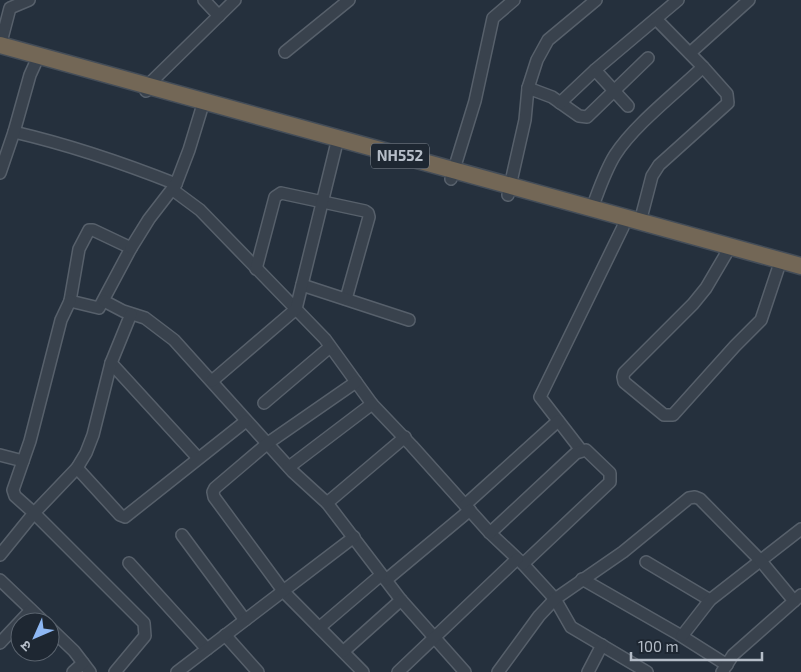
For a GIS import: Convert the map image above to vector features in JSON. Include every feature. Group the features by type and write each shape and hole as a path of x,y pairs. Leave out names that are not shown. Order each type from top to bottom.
{"highway":[{"name":"NH552","path":"0,45 147,89 509,191 623,227 801,276"},
{"name":"NH552","path":"0,55 147,89"},
{"name":"NH552","path":"509,191 592,208 801,266"}],"street":[{"path":"0,45 9,4 29,0"},
{"path":"204,0 219,16"},
{"path":"147,89 235,0"},
{"path":"285,52 349,0"},
{"path":"452,175 475,101 493,18 514,0"},
{"path":"509,191 524,120 528,88 537,60 548,40 596,0"},
{"path":"560,103 595,70 678,0"},
{"path":"690,53 749,0"},
{"path":"640,222 652,176 659,165 728,103 727,94 656,18"},
{"path":"528,88 552,97 580,116 587,117 648,58"},
{"path":"0,173 35,64"},
{"path":"592,208 602,181 616,154 643,123 703,67"},
{"path":"595,70 628,106"},
{"path":"70,301 99,308 131,248 149,219 174,187 189,150 203,105"},
{"path":"14,132 48,140 128,165 174,187 200,210 296,309 330,347 372,404 490,533 520,561 555,599 571,627 647,672"},
{"path":"212,381 296,309 337,142"},
{"path":"256,269 277,194 281,193 368,213 369,217 364,237 346,299"},
{"path":"581,450 540,397 623,227"},
{"path":"115,672 144,636 144,623 13,493 13,490 44,389 61,320 70,301 79,249 89,230 93,230 131,248"},
{"path":"726,254 706,288 693,304 624,373 624,382 647,403 664,415 673,415 761,320 778,269"},
{"path":"302,285 409,320"},
{"path":"104,300 131,314 145,318 170,335 246,421 289,467 327,503 401,600 465,672"},
{"path":"0,555 34,513 77,468 86,453 93,435 111,363 131,314"},
{"path":"264,403 330,347"},
{"path":"111,363 198,458"},
{"path":"356,382 268,444 215,488 213,492 214,497 284,592 344,650 357,670"},
{"path":"289,467 372,404"},
{"path":"77,468 120,515 125,517 246,421"},
{"path":"320,627 467,507 558,421"},
{"path":"327,503 404,437"},
{"path":"398,672 434,637 610,482 610,473 586,450 581,450 490,533"},
{"path":"0,455 23,461"},
{"path":"498,672 538,616 555,599 582,580 623,552 689,498 695,496 798,598 733,655 724,668 682,636 582,580"},
{"path":"682,636 710,600 801,529"},
{"path":"182,535 245,620"},
{"path":"177,672 354,537"},
{"path":"646,562 710,600"},
{"path":"129,563 207,649"},
{"path":"0,580 31,610 0,643"},
{"path":"344,650 401,600"},
{"path":"225,635 258,672"},
{"path":"60,638 87,667 73,672"},
{"path":"588,672 602,645"}]}
